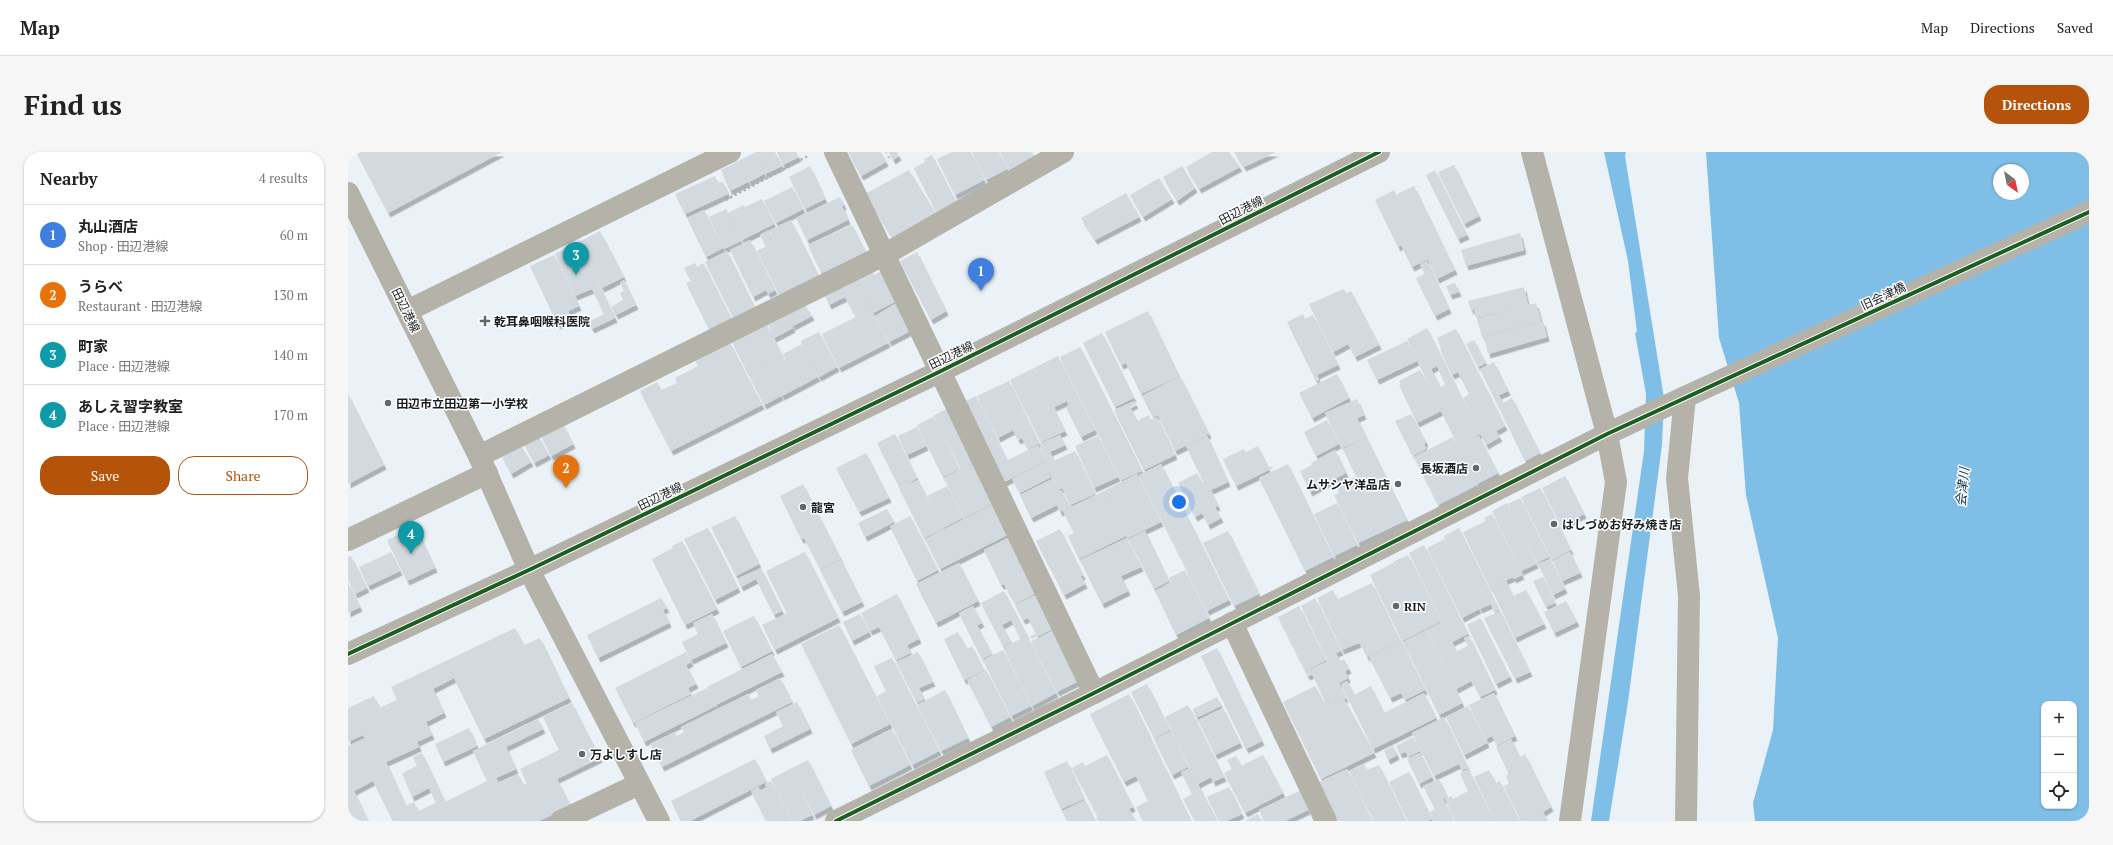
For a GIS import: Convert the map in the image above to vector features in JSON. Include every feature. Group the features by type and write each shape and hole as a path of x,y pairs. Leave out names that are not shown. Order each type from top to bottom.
{"main road":[{"name":"田辺港線","path":"348,192 483,464 529,570 939,372 1379,152"}],"street":[{"path":"407,311 730,152"},
{"path":"835,152 1094,693"},
{"path":"348,540 483,464 884,255 1063,152"},
{"path":"1532,152 1607,434 1616,482 1570,821"},
{"name":"旧会津橋","path":"836,821 1094,693 1607,434 2089,212"},
{"path":"1685,397 1677,478 1688,596 1686,821"},
{"path":"348,654 529,570 659,821"},
{"path":"1232,623 1326,821"},
{"path":"561,821 639,784"}],"path":[{"path":"726,200 809,156"}],"water":[{"path":"1604,152 1626,152 1625,156 1664,398 1662,445 1628,702 1609,821 1591,821 1644,451 1646,394 1635,333 1637,332 1628,261"},
{"name":"会津川","path":"1706,152 2089,152 2089,821 1755,821 1753,803 1773,730 1778,638 1746,495 1739,403 1719,338"}],"building":[{"path":"356,152 502,152 388,213"},
{"path":"756,152 775,152 782,166 765,174 757,157 764,174 749,182 741,166 748,182 730,191 721,170"},
{"path":"777,152 796,152 799,157 783,165"},
{"path":"848,152 881,152 886,162 861,176"},
{"path":"889,152 897,152 899,156 893,160"},
{"path":"952,152 971,152 984,180 955,195 937,159"},
{"path":"972,152 999,152 1007,169 986,180"},
{"path":"1000,152 1032,152 1037,161 1011,174"},
{"path":"1212,152 1229,152 1240,167 1199,189 1186,167"},
{"path":"1234,152 1276,152 1244,167"},
{"path":"932,155 958,206 938,216 914,168 925,162 924,159"},
{"path":"1454,165 1479,216 1464,224 1438,172"},
{"path":"810,166 825,199 805,209 789,177"},
{"path":"1182,166 1195,188 1177,201 1163,177"},
{"path":"909,170 938,217 893,239 865,194"},
{"path":"1435,170 1467,235 1458,239 1426,175"},
{"path":"715,176 718,183 723,182 728,194 685,214 675,194"},
{"path":"1159,178 1172,199 1143,217 1130,195"},
{"path":"1414,186 1455,270 1437,279 1397,194"},
{"path":"792,187 803,209 776,223 764,201"},
{"path":"1394,190 1428,259 1412,267 1401,245 1398,247 1375,200"},
{"path":"1126,193 1139,217 1095,240 1081,218"},
{"path":"840,197 848,220 807,240 796,218"},
{"path":"762,199 774,224 742,240 730,217 741,241 724,249 709,217 726,209 728,213 744,205 745,207"},
{"path":"704,210 723,248 706,257 687,218"},
{"path":"791,220 819,277 781,298 757,251 766,246 760,235 769,230 787,264 770,230"},
{"path":"852,225 867,255 825,276 823,272 821,272 808,245"},
{"path":"600,231 624,277 602,288 581,247 615,318 592,329 588,322 604,314 592,289 575,296 555,254"},
{"path":"1520,233 1524,250 1466,266 1461,250"},
{"path":"750,240 775,290 768,294 766,290 753,297 730,250"},
{"path":"727,251 756,310 735,321 705,262"},
{"path":"917,252 946,311 931,320 900,261"},
{"path":"554,255 579,306 568,311 572,319 558,325 530,266"},
{"path":"1427,261 1449,309 1435,316 1416,278 1425,274 1420,264"},
{"path":"695,263 697,267 703,263 731,318 709,329 686,283 691,281 684,268"},
{"path":"883,270 899,300 873,313 858,285 888,343 839,368 822,334 856,317 845,297 829,305 825,296 873,272 874,275"},
{"path":"624,280 636,305 616,315 611,307 623,300 620,293 624,291 620,283"},
{"path":"1455,283 1459,292 1450,295 1446,286"},
{"path":"1524,287 1528,305 1536,303 1541,321 1482,337 1477,319 1512,309 1476,318 1474,309 1471,310 1468,301"},
{"path":"1344,289 1346,293 1351,291 1379,345 1355,357 1348,344 1333,352 1309,304"},
{"path":"900,301 914,329 889,342 875,316"},
{"path":"805,305 812,316 793,326 790,321 793,328 774,338 768,325"},
{"path":"1148,311 1179,376 1141,394 1126,363 1121,365 1105,332"},
{"path":"1303,314 1305,319 1313,315 1338,365 1317,375 1319,380 1316,381 1287,322"},
{"path":"1543,321 1547,337 1488,354 1484,337"},
{"path":"767,325 791,373 783,354 802,344 801,341 819,332 837,367 819,377 803,347 818,377 782,396 756,348 781,396 764,405 732,342"},
{"path":"1427,328 1480,434 1469,440 1479,436 1498,473 1477,484 1441,411 1417,423 1399,385 1401,384 1399,381 1420,370 1432,391 1407,339","holes":["1437,366 1445,384 1450,382 1440,387 1431,369"]},
{"path":"1456,329 1505,426 1496,431 1500,437 1486,445 1463,398 1469,394 1458,372 1452,375 1440,349 1441,348 1437,338"},
{"path":"1102,333 1134,398 1115,407 1083,343"},
{"path":"1474,340 1486,363 1478,367 1466,344"},
{"path":"1407,341 1417,361 1377,380 1367,360"},
{"path":"730,343 762,405 671,451 640,391 657,382 661,390 677,383 685,398 675,378 698,366 695,360"},
{"path":"1080,347 1142,471 1121,480 1060,357"},
{"path":"1058,356 1095,430 1081,437 1066,407 1069,406 1067,401 1054,407 1034,368"},
{"path":"1494,362 1508,391 1499,395 1503,403 1512,398 1540,453 1525,461 1480,369"},
{"path":"1034,368 1065,431 1041,442 1010,380"},
{"path":"1337,374 1349,398 1312,418 1299,393"},
{"path":"1180,376 1209,434 1175,451 1158,415 1153,417 1142,396"},
{"path":"1009,381 1039,443 1028,449 1022,438 1018,440 1013,430 998,438 977,396"},
{"path":"348,394 384,465 348,484"},
{"path":"976,396 1007,460 988,469 957,405"},
{"path":"1357,399 1364,415 1357,418 1407,520 1358,543 1334,495 1339,493 1336,486 1355,477 1373,511 1343,449 1364,438 1342,448 1325,413"},
{"path":"1134,401 1136,404 1130,407 1137,421 1149,415 1151,420 1157,417 1175,455 1144,470 1114,410"},
{"path":"948,408 974,462 964,467 973,463 994,503 964,518 944,478 961,469 933,416"},
{"path":"1411,414 1426,442 1424,443 1426,449 1413,456 1395,421"},
{"path":"933,417 959,469 943,477 917,425"},
{"path":"1327,420 1339,444 1316,456 1304,432"},
{"path":"562,422 573,444 551,456 540,434"},
{"path":"917,427 926,446 907,455 898,436"},
{"path":"537,434 549,455 534,463 523,442"},
{"path":"895,434 917,478 909,483 908,480 898,485 877,443"},
{"path":"1060,435 1065,445 1050,452 1054,461 1075,451 1095,494 1070,505 1062,488 1058,490 1050,473 1052,471 1049,473 1051,477 1020,493 1012,479 1046,462 1050,468 1039,444"},
{"path":"1098,436 1118,477 1094,488 1075,446"},
{"path":"1207,436 1228,482 1211,490 1207,482 1204,483 1186,446"},
{"path":"1453,437 1477,485 1438,505 1414,457"},
{"path":"1038,445 1046,461 998,485 990,469"},
{"path":"1258,446 1268,468 1272,466 1273,468 1236,486 1223,459 1244,449 1246,452"},
{"path":"522,447 531,462 511,474 502,457"},
{"path":"1335,450 1346,473 1310,492 1300,471 1312,465 1311,463"},
{"path":"866,453 889,498 859,512 836,468"},
{"path":"1161,464 1229,600 1207,611 1139,475"},
{"path":"1288,464 1333,557 1305,571 1259,478"},
{"path":"1197,473 1204,485 1207,483 1218,506 1215,507 1221,518 1208,525 1202,513 1195,517 1178,483"},
{"path":"1137,474 1161,522 1128,538 1104,491"},
{"path":"1565,476 1584,514 1561,526 1542,488"},
{"path":"1052,479 1058,492 1061,490 1070,507 1060,512 1057,505 1031,518 1020,495"},
{"path":"918,480 943,529 924,538 898,486 908,481 909,484"},
{"path":"803,484 841,559 820,569 804,538 801,539 780,496"},
{"path":"947,486 963,518 943,528 927,496"},
{"path":"1540,488 1571,550 1552,560 1521,497"},
{"path":"1104,491 1126,536 1079,559 1068,536 1074,533 1063,511"},
{"path":"1520,498 1549,557 1537,563 1508,504"},
{"path":"1337,503 1357,545 1334,556 1314,514"},
{"path":"1507,503 1536,564 1521,571 1492,511"},
{"path":"994,504 1011,533 940,569 925,539"},
{"path":"887,509 894,522 865,537 858,523"},
{"path":"1492,514 1522,575 1514,579 1513,577 1490,588 1463,532 1486,521 1484,518"},
{"path":"735,516 759,564 736,576 711,527"},
{"path":"910,516 938,570 917,581 890,526"},
{"path":"416,527 435,568 407,581 387,540"},
{"path":"708,528 738,588 715,600 684,539"},
{"path":"1459,528 1499,610 1494,612 1491,604 1480,609 1444,536"},
{"path":"1060,529 1083,575 1081,576 1085,584 1064,595 1036,541"},
{"path":"1145,531 1169,581 1154,589 1129,539"},
{"path":"1228,531 1259,594 1234,606 1203,543"},
{"path":"1010,537 1038,592 1015,604 1004,584 1001,585 984,550"},
{"path":"1127,538 1141,567 1121,576 1128,591 1102,604 1080,560"},
{"path":"1445,539 1479,609 1462,618 1427,548"},
{"path":"682,541 717,609 685,625 652,559 673,548 672,546"},
{"path":"1424,545 1468,634 1452,642 1409,553"},
{"path":"391,552 400,571 368,586 359,567"},
{"path":"805,552 838,618 775,650 762,625 787,613 766,571"},
{"path":"1570,552 1580,573 1562,581 1553,561"},
{"path":"1408,555 1441,621 1426,629 1393,562"},
{"path":"351,556 367,588 355,594 348,580 348,557"},
{"path":"1550,559 1565,589 1553,595 1538,564"},
{"path":"841,560 862,602 842,612 820,570"},
{"path":"959,563 978,601 936,623 916,584"},
{"path":"1393,563 1425,629 1402,641 1370,575"},
{"path":"761,568 782,611 774,615 756,579 741,587 737,579"},
{"path":"1185,570 1209,618 1176,635 1155,591 1171,582 1169,578"},
{"path":"1543,577 1555,603 1546,607 1533,581"},
{"path":"1506,581 1513,596 1526,590 1544,624 1515,638 1491,588"},
{"path":"348,583 360,607 348,613"},
{"path":"1372,583 1400,641 1367,657 1338,599"},
{"path":"1333,590 1359,643 1342,650 1317,598"},
{"path":"1004,591 1027,635 1020,638 1011,620 1002,625 1011,642 1003,646 981,603"},
{"path":"897,594 919,639 907,645 911,653 896,660 879,627 870,631 861,613"},
{"path":"1038,594 1055,628 1032,639 1030,636 1036,634 1028,618 1023,620 1015,605"},
{"path":"661,598 667,608 663,610 669,623 598,658 587,635"},
{"path":"1315,598 1341,651 1336,653 1340,661 1344,659 1349,669 1345,671 1348,678 1339,683 1346,698 1330,705 1328,700 1330,698 1325,701 1312,674 1308,676 1305,672 1328,661 1301,606"},
{"path":"1566,601 1577,622 1554,633 1544,612"},
{"path":"973,606 982,623 977,625 992,654 982,659 959,613"},
{"path":"1299,606 1326,660 1305,671 1278,617"},
{"path":"1500,611 1530,672 1515,679 1484,618"},
{"path":"712,614 726,643 691,660 682,642 698,634 693,623"},
{"path":"860,614 869,632 852,641 843,622"},
{"path":"754,616 772,651 741,667 723,631"},
{"path":"1480,618 1510,677 1496,684 1467,625"},
{"path":"1442,622 1471,681 1456,689 1427,630"},
{"path":"839,625 890,724 851,744 801,644"},
{"path":"515,628 524,645 540,638 569,698 484,739 454,678 433,689 444,713 426,722 432,735 417,742 419,747 386,762 406,806 414,802 418,811 436,803 429,788 412,797 402,773 417,766 413,757 422,753 445,802 487,781 473,751 538,719 543,729 506,747 516,769 496,778 499,783 518,774 523,785 527,783 520,769 559,750 543,717 572,703 600,758 557,779 571,806 539,821 393,821 373,781 354,791 368,821 348,821 348,746 365,738 363,735 348,742 348,708 374,696 379,708 397,700 391,687"},
{"path":"1056,629 1081,680 1057,692 1031,642"},
{"path":"1426,630 1462,703 1439,715 1403,642"},
{"path":"958,632 967,649 972,646 984,670 964,680 944,639"},
{"path":"1027,636 1056,693 1032,706 1003,647"},
{"path":"1469,636 1495,690 1480,697 1457,651 1468,646 1464,638"},
{"path":"1401,641 1425,690 1405,700 1401,693 1390,698 1369,657"},
{"path":"1217,648 1262,741 1246,749 1201,656"},
{"path":"1003,650 1031,706 1011,716 983,660"},
{"path":"686,652 691,662 686,665 696,684 688,688 691,694 633,723 615,688"},
{"path":"918,652 933,682 919,688 924,699 917,703 896,662"},
{"path":"772,654 782,672 716,705 707,687"},
{"path":"892,658 939,751 912,765 877,696 886,691 874,666"},
{"path":"986,670 1010,717 991,727 967,680"},
{"path":"780,678 792,702 662,767 650,744 675,732 677,736 684,732 681,727 748,694 751,700 759,696 756,690"},
{"path":"1347,681 1354,695 1371,686 1384,713 1424,693 1436,718 1373,749 1341,684"},
{"path":"1147,684 1170,730 1154,738 1131,692"},
{"path":"1315,686 1324,702 1327,700 1330,706 1344,699 1374,753 1321,779 1283,702"},
{"path":"707,688 716,706 644,742 635,723"},
{"path":"945,690 968,738 941,751 917,705"},
{"path":"1494,693 1515,736 1497,745 1492,736 1486,739 1469,705"},
{"path":"1129,694 1191,821 1143,821 1136,807 1148,801 1136,776 1124,782 1090,714"},
{"path":"1217,697 1221,706 1196,718 1193,709"},
{"path":"797,702 810,729 770,749 764,736 783,726 776,712"},
{"path":"1188,705 1224,777 1213,782 1211,777 1198,784 1217,821 1195,821 1183,799 1192,794 1181,772 1190,768 1165,717"},
{"path":"1468,706 1487,743 1464,755 1446,717"},
{"path":"1223,708 1240,743 1215,755 1198,720"},
{"path":"1444,717 1468,768 1462,770 1459,764 1434,776 1412,733"},
{"path":"469,728 477,746 443,762 435,744"},
{"path":"892,729 910,765 869,786 851,750"},
{"path":"1171,731 1188,767 1172,775 1154,739"},
{"path":"1413,737 1420,751 1408,757 1406,752 1400,754 1396,746"},
{"path":"1511,739 1520,757 1525,754 1551,807 1543,812 1548,821 1521,821 1504,786 1509,784 1506,776 1509,774 1496,747"},
{"path":"1393,746 1397,755 1388,760 1384,751"},
{"path":"1420,753 1432,777 1419,784 1407,759"},
{"path":"1107,755 1133,807 1129,809 1136,821 1098,821 1096,818 1098,817 1072,768 1083,762 1085,766"},
{"path":"1263,755 1283,793 1245,813 1224,773 1232,769 1227,760 1236,756 1241,766"},
{"path":"755,759 766,782 690,821 681,821 671,801"},
{"path":"808,760 831,806 814,815 790,769"},
{"path":"1067,761 1084,799 1061,809 1044,772"},
{"path":"1364,764 1367,770 1379,765 1406,821 1374,821 1349,771"},
{"path":"790,769 812,815 800,821 792,821 771,779"},
{"path":"1347,769 1372,821 1338,821 1319,782"},
{"path":"1468,769 1494,821 1455,821 1445,799 1452,796 1453,799 1468,791 1460,773"},
{"path":"1489,770 1496,783 1500,781 1519,821 1495,821 1474,777"},
{"path":"1409,772 1432,819 1428,821 1408,821 1389,782"},
{"path":"1439,779 1447,797 1443,799 1454,821 1434,821 1430,812 1435,809 1423,786"},
{"path":"771,781 791,821 766,821 751,791 758,787 761,791 767,788 765,784"},
{"path":"1229,787 1242,814 1227,821 1219,821 1207,797"},
{"path":"1301,790 1303,793 1301,794 1308,810 1285,821 1264,821 1259,810"},
{"path":"1085,800 1095,821 1067,821 1062,811"},
{"path":"1258,814 1261,821 1245,821"}],"cycle path":[{"path":"348,654 529,570 939,372 1379,152"},
{"path":"836,821 1094,693 1607,434 2089,212"}],"place":[{"name":"町家","path":"576,275"},
{"name":"丸山酒店","path":"981,291"},
{"name":"乾耳鼻咽喉科医院","path":"485,321"},
{"name":"田辺市立田辺第一小学校","path":"388,403"},
{"name":"長坂酒店","path":"1476,468"},
{"name":"ムサシヤ洋品店","path":"1398,484"},
{"name":"うらべ","path":"566,488"},
{"name":"龍宮","path":"803,507"},
{"name":"はしづめお好み焼き店","path":"1554,524"},
{"name":"あしえ習字教室","path":"411,554"},
{"name":"RIN","path":"1396,606"},
{"name":"万よしすし店","path":"582,754"}]}
